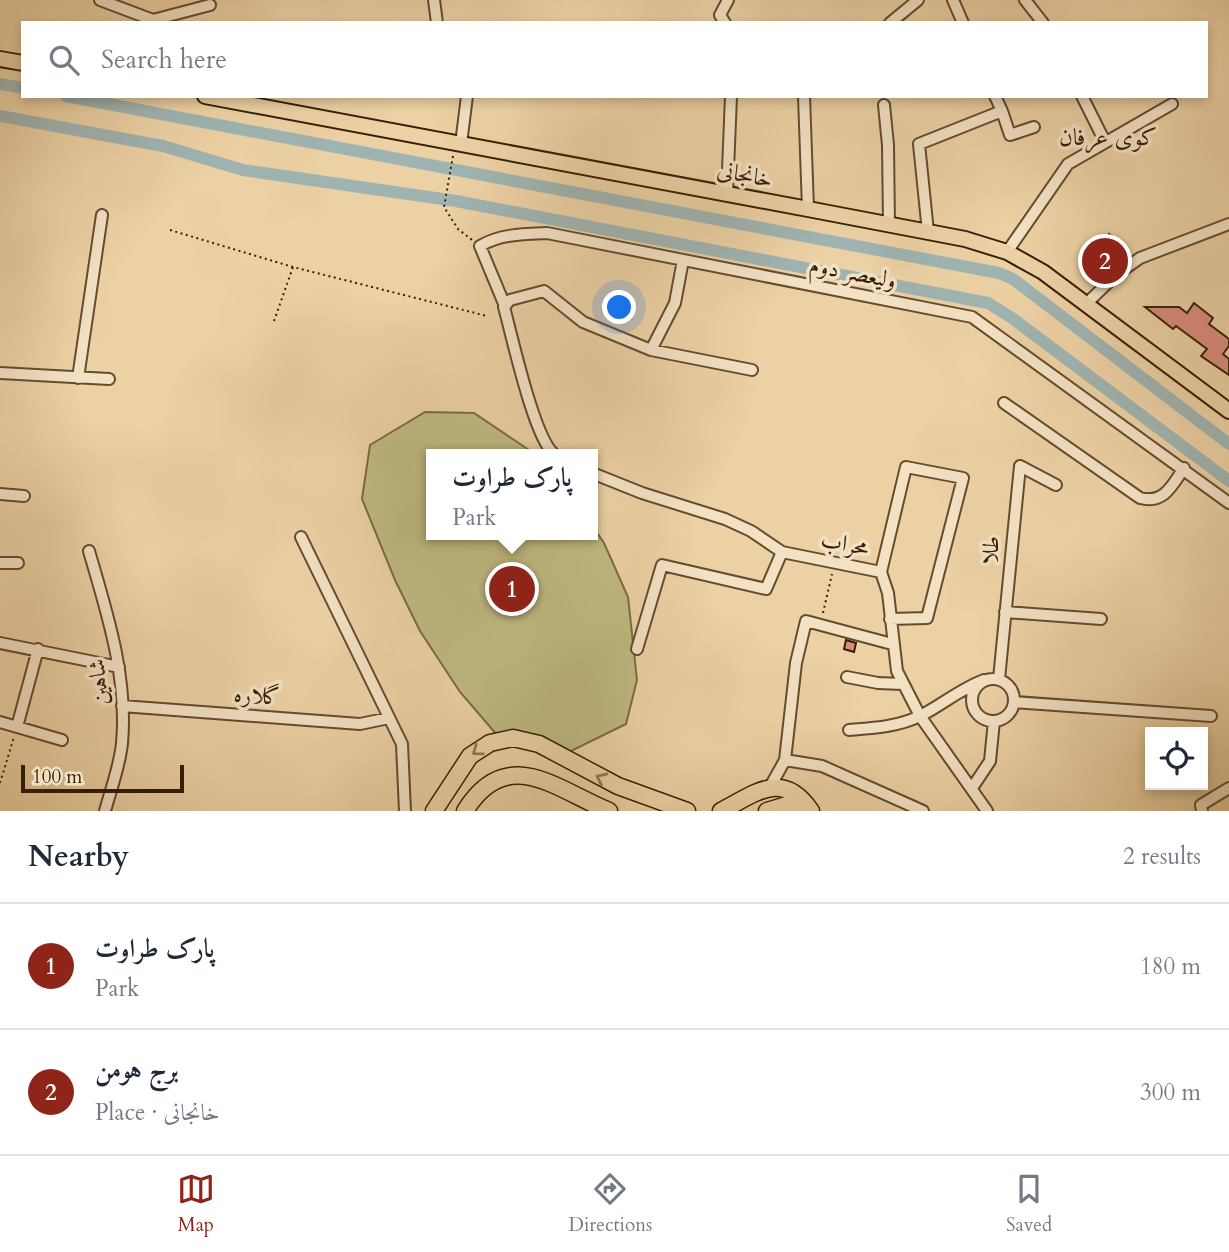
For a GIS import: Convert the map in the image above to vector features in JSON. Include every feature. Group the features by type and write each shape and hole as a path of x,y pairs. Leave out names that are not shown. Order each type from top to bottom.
{"highway":[{"path":"434,811 470,756 487,744 513,738 539,744 618,786 687,811"},
{"path":"465,811 479,792 498,780 522,775 549,782 609,811"},
{"path":"721,811 759,790 770,787 792,791 804,801 809,811"},
{"path":"767,811 777,806 790,805 809,811"}],"main road":[{"path":"0,59 21,63"},
{"name":"خانجانی","path":"215,98 457,148 727,194 965,239 1007,252 1043,272 1229,411"}],"street":[{"path":"100,0 153,20 210,5"},
{"path":"433,0 437,21"},
{"path":"724,21 720,15 728,0"},
{"path":"892,21 918,0"},
{"path":"953,0 962,21"},
{"path":"1025,0 1041,21"},
{"path":"457,148 467,98"},
{"path":"727,194 731,98"},
{"path":"804,98 808,209"},
{"path":"996,98 1010,135 1034,127"},
{"path":"1083,98 1105,142"},
{"path":"1007,252 1068,164 1172,104"},
{"path":"884,105 888,145 889,225"},
{"path":"928,232 919,144 1002,111"},
{"path":"78,378 102,215"},
{"path":"1086,304 1116,275 1140,258 1229,224"},
{"name":"ولیعصر دوم","path":"480,246 488,241 509,236 547,233 972,317 1229,503"},
{"path":"480,246 505,306 518,361 538,426 549,449"},
{"path":"651,350 675,303 683,260"},
{"path":"505,306 519,296 544,291 583,322 651,350 752,370"},
{"path":"0,373 109,379"},
{"path":"1004,403 1140,498 1151,500 1169,491 1184,468"},
{"name":"طلا","path":"999,679 1020,466 1056,485"},
{"path":"881,572 906,467 963,478 927,618 890,619"},
{"name":"محراب","path":"598,475 642,493 725,519 751,531 782,552 881,572 886,582 897,671 920,716 987,811"},
{"path":"0,494 24,496"},
{"path":"301,537 402,744 405,811"},
{"name":"شاهین","path":"89,551 112,633 119,667 122,706 122,744 105,811"},
{"path":"637,649 662,565 766,589 782,552"},
{"path":"0,562 18,564"},
{"path":"1005,612 1101,619"},
{"path":"770,787 785,760 796,663 806,621 892,644"},
{"path":"0,643 119,667"},
{"path":"18,727 38,649"},
{"path":"847,677 878,683 904,684"},
{"path":"849,730 888,727 920,716 968,686 984,680 999,679 1012,690 1014,702 1008,715 994,721 983,719 972,705 973,690 984,680"},
{"path":"1014,702 1211,716"},
{"name":"گلاره","path":"122,706 360,724 389,718"},
{"path":"972,788 990,761 994,721"},
{"path":"0,722 62,740"},
{"path":"785,760 821,766 923,811"},
{"path":"1202,811 1201,805 1229,788"}],"path":[{"path":"457,148 444,207 458,229 480,246"},
{"path":"170,230 293,268 487,316"},
{"path":"274,321 293,268"},
{"path":"820,624 835,562"},
{"path":"0,783 18,727"}],"shaded area":[{"path":"425,412 474,413 528,449 426,449 426,540 598,540 598,534 628,597 637,680 626,724 565,754 503,742 460,692 420,631 395,580 362,499 370,445"}],"building":[{"path":"1109,234 1124,245 1117,264 1102,277 1087,265"},
{"path":"1194,303 1213,318 1209,324 1229,339 1229,346 1223,354 1229,359 1229,375 1201,356 1207,349 1176,326 1173,329 1145,307 1179,307 1187,313"},
{"path":"846,640 856,643 854,652 844,649"}],"waterway":[{"path":"0,84 21,88"},
{"path":"77,98 999,273 1013,279 1229,444"},
{"path":"0,116 163,146 243,170 456,201 988,303 1012,318 1229,481"}],"place":[{"name":"برج هومن","path":"1105,261"},
{"name":"پارک طراوت","path":"512,589"}],"district":[{"name":"کوی عرفان","path":"1108,137"}]}
